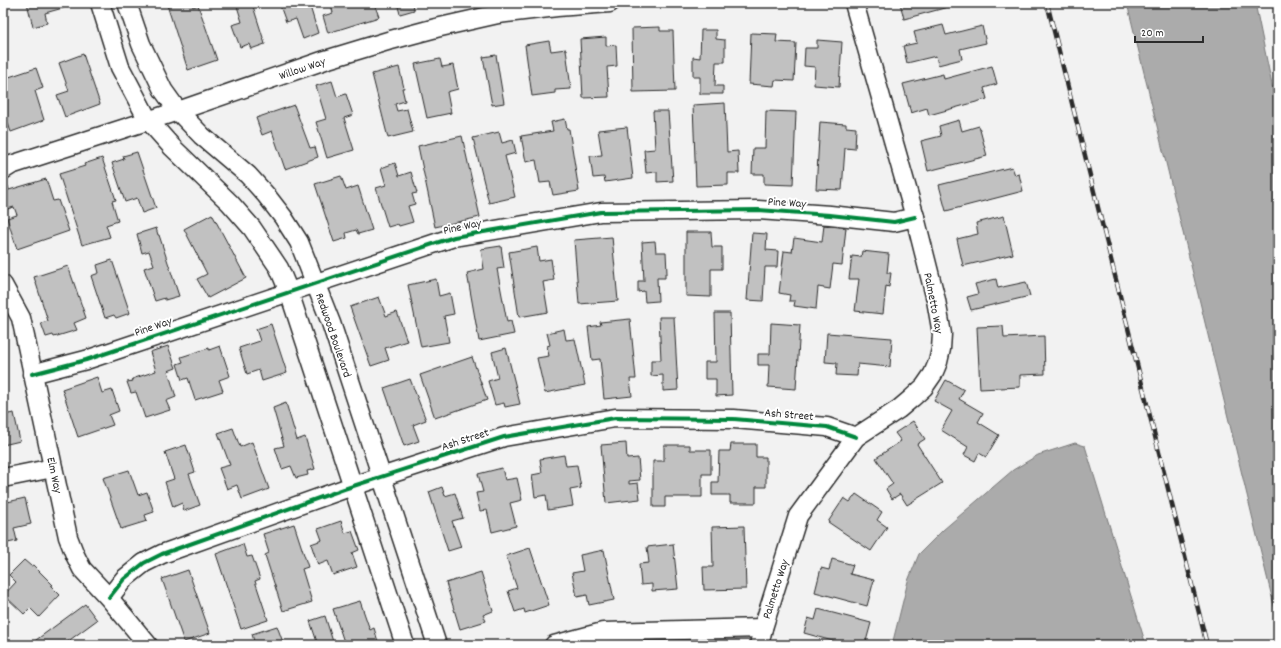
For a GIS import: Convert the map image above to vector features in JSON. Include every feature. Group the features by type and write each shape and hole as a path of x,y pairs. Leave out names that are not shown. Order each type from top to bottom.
{"street":[{"path":"100,3 120,67 148,120 172,147 230,203 252,228 279,268 289,292 405,645"},
{"name":"Redwood Boulevard","path":"127,3 141,44 163,90 178,111 202,136 248,175 283,217 299,242 331,323 437,645"},
{"name":"Willow Way","path":"3,170 11,165 178,111 326,60 436,28 498,14 610,3"},
{"name":"Palmetto Way","path":"761,637 798,516 856,437 899,409 924,387 933,374 938,362 941,348 942,334 936,300 915,218 854,3"},
{"name":"Pine Way","path":"32,374 86,360 454,236 601,212 758,210 830,215 894,222 915,218"},
{"name":"Elm Way","path":"3,285 21,318 68,537 74,555 82,569 109,598 148,645"},
{"name":"Ash Street","path":"109,598 124,579 144,562 162,554 353,486 504,437 614,418 734,419 827,427 856,437"},
{"path":"3,478 53,468"},
{"path":"554,645 603,632 761,637"}],"shaded area":[{"path":"1127,3 1255,3 1278,114 1278,622"},
{"path":"1075,443 1085,446 1146,645 892,645 908,581 919,554 943,530 1013,470 1038,455"}],"building":[{"path":"3,3 7,3 7,12 3,13"},
{"path":"27,3 69,3 70,6 45,13 47,23 33,27"},
{"path":"173,3 191,3 193,7 198,5 217,60 188,70 167,5"},
{"path":"236,3 252,3 265,44 251,49 249,44 240,47 232,25 242,22"},
{"path":"279,3 309,3 318,33 303,39 296,19 286,22"},
{"path":"329,3 374,3 379,17 328,33 323,16 333,13 331,4 329,5"},
{"path":"397,3 413,3 414,10 400,14"},
{"path":"900,3 958,3 959,4 904,19"},
{"path":"943,25 946,35 982,26 986,43 960,49 962,59 938,65 936,56 907,63 903,46 917,43 914,32"},
{"path":"660,27 660,31 673,31 675,91 633,92 632,28"},
{"path":"701,30 716,30 716,39 725,40 725,62 716,62 715,86 723,86 723,94 700,94 700,77 693,77 693,57 700,58"},
{"path":"751,33 777,34 776,42 796,43 794,81 775,80 774,86 749,84"},
{"path":"606,37 606,46 616,45 617,66 607,67 609,97 583,98 580,39"},
{"path":"817,40 842,42 839,87 814,85 815,67 804,66 805,48 817,48"},
{"path":"549,41 551,51 566,49 571,89 555,90 555,93 532,96 525,45"},
{"path":"83,54 100,104 65,117 57,95 69,91 59,63"},
{"path":"496,55 504,103 492,105 483,57"},
{"path":"440,59 442,67 453,65 458,89 447,92 451,113 427,118 415,64"},
{"path":"992,66 997,84 984,88 987,99 929,115 927,108 911,113 903,84 943,74 944,79"},
{"path":"399,67 404,88 402,88 405,101 395,104 397,111 407,109 413,132 388,138 372,74"},
{"path":"36,68 43,88 35,91 44,120 11,132 5,115 3,116 3,92 7,90 3,79"},
{"path":"332,81 337,97 346,94 353,115 344,118 354,150 327,158 316,122 326,119 316,86"},
{"path":"725,103 727,152 738,151 739,173 728,173 728,185 696,186 693,105"},
{"path":"294,105 310,148 315,147 318,157 285,169 272,131 262,135 256,118"},
{"path":"653,111 668,111 673,181 657,182 657,172 646,173 644,150 655,149"},
{"path":"766,111 796,112 793,185 764,184 764,174 752,174 753,148 765,148"},
{"path":"565,119 567,129 569,129 579,191 553,195 550,182 540,183 536,160 526,162 521,136 553,131 551,122"},
{"path":"959,120 962,131 979,126 987,156 928,171 921,141 941,136 939,126"},
{"path":"820,122 846,124 846,127 856,128 855,149 845,148 842,190 816,189"},
{"path":"627,127 633,178 605,182 604,177 593,178 590,156 602,155 598,130"},
{"path":"499,132 502,143 513,140 516,153 505,156 515,197 489,203 473,138"},
{"path":"462,136 480,217 435,227 418,146"},
{"path":"137,152 156,208 142,213 137,198 125,202 112,163 124,159 123,156"},
{"path":"102,158 116,200 112,201 118,221 106,225 110,237 82,245 59,174 85,166 84,164"},
{"path":"395,163 399,176 411,172 417,193 412,194 415,204 408,206 413,222 388,227 376,188 386,185 381,168"},
{"path":"1012,167 1015,175 1019,174 1023,191 946,211 939,185"},
{"path":"341,176 346,190 358,186 372,230 358,234 356,230 346,233 347,238 334,242 315,184"},
{"path":"46,179 53,201 58,200 69,231 17,249 7,218 17,215 14,207 4,210 3,188 8,186 9,190"},
{"path":"212,214 246,278 208,298 197,279 207,274 184,229"},
{"path":"1004,216 1013,254 963,266 957,239 978,234 976,223"},
{"path":"824,225 846,228 842,265 833,264 830,289 818,287 816,309 794,306 795,301 789,301 790,295 779,293 784,251 792,252 794,238 822,242"},
{"path":"156,228 179,296 155,301 144,268 154,265 149,251 142,253 137,234"},
{"path":"686,232 711,232 712,247 722,247 722,269 711,269 711,297 686,296"},
{"path":"752,233 767,234 766,250 778,251 777,267 765,267 763,301 747,300"},
{"path":"612,237 618,301 579,304 574,240"},
{"path":"655,241 656,252 666,252 667,273 665,273 665,278 657,278 658,301 645,302 644,291 638,292 638,281 644,281 642,242"},
{"path":"501,246 504,268 497,269 507,322 511,321 514,334 479,341 467,273 484,269 481,249"},
{"path":"537,247 539,261 551,259 554,280 543,282 548,312 519,317 509,252"},
{"path":"862,251 889,254 887,273 891,273 889,287 886,286 883,314 855,311 859,279 849,279 852,256 861,257"},
{"path":"112,260 130,313 116,318 114,315 105,318 91,276 99,273 97,265"},
{"path":"68,266 86,318 74,323 77,330 54,337 53,335 46,337 41,323 48,321 34,277"},
{"path":"436,279 439,296 450,293 454,314 444,316 449,342 421,347 408,285"},
{"path":"996,279 998,288 1026,282 1030,296 971,310 967,297 978,294 975,284"},
{"path":"379,297 386,316 397,312 407,341 385,348 389,360 371,366 350,307"},
{"path":"715,313 730,313 732,395 716,396 716,379 705,379 705,362 716,362"},
{"path":"659,317 674,317 678,390 663,391 663,375 651,376 651,360 661,360"},
{"path":"630,319 636,379 630,379 632,396 604,399 600,359 592,360 588,327 601,325 600,322"},
{"path":"771,323 800,325 796,389 768,387 769,365 758,365 758,354 770,354"},
{"path":"271,324 287,373 262,381 259,370 247,374 239,348 260,341 256,329"},
{"path":"1003,326 1004,338 1044,336 1045,374 1020,375 1020,387 980,389 977,327"},
{"path":"564,329 566,340 575,339 585,385 545,393 537,358 549,356 547,346 550,345 547,333"},
{"path":"827,333 892,338 890,367 858,364 857,376 836,375 837,363 825,362"},
{"path":"168,346 176,368 168,371 176,397 166,401 170,410 145,418 136,392 131,393 127,382 156,371 150,352"},
{"path":"220,346 230,376 219,380 223,391 195,400 188,378 182,380 177,364 183,362 181,357"},
{"path":"506,348 520,404 505,407 504,403 495,405 488,381 498,378 492,352"},
{"path":"472,357 487,400 435,418 420,375"},
{"path":"97,377 102,393 112,390 119,411 109,415 113,425 78,437 62,389"},
{"path":"410,379 426,420 413,425 419,441 404,446 384,388"},
{"path":"946,380 964,390 959,399 983,413 978,422 999,435 986,457 979,453 975,461 964,455 968,447 941,430 952,411 934,401"},
{"path":"286,403 297,440 305,437 315,469 307,471 308,475 296,478 291,466 282,469 275,448 284,446 273,408"},
{"path":"14,413 20,441 3,445 3,415"},
{"path":"913,421 925,439 917,444 942,483 907,505 900,494 892,499 886,489 893,484 876,458 901,441 895,433"},
{"path":"233,428 240,447 252,442 269,489 242,499 237,485 227,489 219,468 230,465 218,433"},
{"path":"626,443 627,459 638,458 640,480 629,481 629,484 638,483 640,499 606,503 601,445"},
{"path":"731,444 756,444 756,457 766,457 766,487 756,487 756,503 730,503 730,495 712,495 712,482 718,482 719,451 730,451"},
{"path":"186,445 195,472 189,474 200,505 184,511 182,503 173,507 165,482 174,479 165,452"},
{"path":"664,445 690,445 690,450 711,450 711,474 702,474 702,497 665,497 665,507 653,507 653,461 664,461"},
{"path":"564,455 566,466 577,465 581,488 570,490 573,506 548,510 546,495 535,497 532,475 542,473 540,459"},
{"path":"502,468 505,480 517,478 522,500 510,503 516,526 492,532 487,510 480,511 476,493 483,492 478,474"},
{"path":"129,470 138,495 147,492 154,512 145,515 147,521 121,529 103,478"},
{"path":"442,487 445,496 455,493 463,518 452,521 461,547 448,551 429,492"},
{"path":"856,494 882,512 877,520 887,527 871,551 828,522 844,498 850,502"},
{"path":"25,498 31,524 14,528 17,541 3,544 3,503"},
{"path":"341,521 345,533 352,531 359,550 352,553 357,567 333,575 328,561 318,565 311,544 322,540 318,529"},
{"path":"294,524 308,567 302,569 312,602 283,611 265,555 269,553 263,534"},
{"path":"744,526 746,589 704,590 703,567 713,567 712,527"},
{"path":"243,544 247,557 252,556 260,579 255,581 268,620 241,629 216,554"},
{"path":"673,544 678,589 652,591 652,584 641,585 639,564 649,563 647,547"},
{"path":"530,548 549,605 525,613 524,609 515,612 508,591 517,588 506,556"},
{"path":"604,550 614,600 589,605 587,595 577,597 572,573 583,571 580,555"},
{"path":"832,559 853,565 850,574 874,580 867,606 815,592 821,568 829,570"},
{"path":"24,560 31,566 33,565 53,585 51,586 60,595 39,617 30,608 24,614 4,595 16,582 9,575"},
{"path":"188,570 210,633 184,642 162,579"},
{"path":"481,572 493,611 483,615 486,621 460,629 446,583"},
{"path":"360,601 370,630 374,628 379,645 345,645 333,609"},
{"path":"85,604 97,620 63,645 33,645 32,643"},
{"path":"818,609 871,623 865,645 847,645 804,633 808,618 815,620"},
{"path":"325,616 334,645 318,645 310,621"},
{"path":"277,626 284,645 255,645 252,634"}],"railway":[{"path":"1047,3 1207,645"}],"cycle path":[{"path":"32,374 86,360 454,237 601,212 758,210 830,215 894,222 915,217"},
{"path":"109,598 124,579 144,563 162,554 344,489 504,437 615,418 734,419 827,427 856,437"}]}
